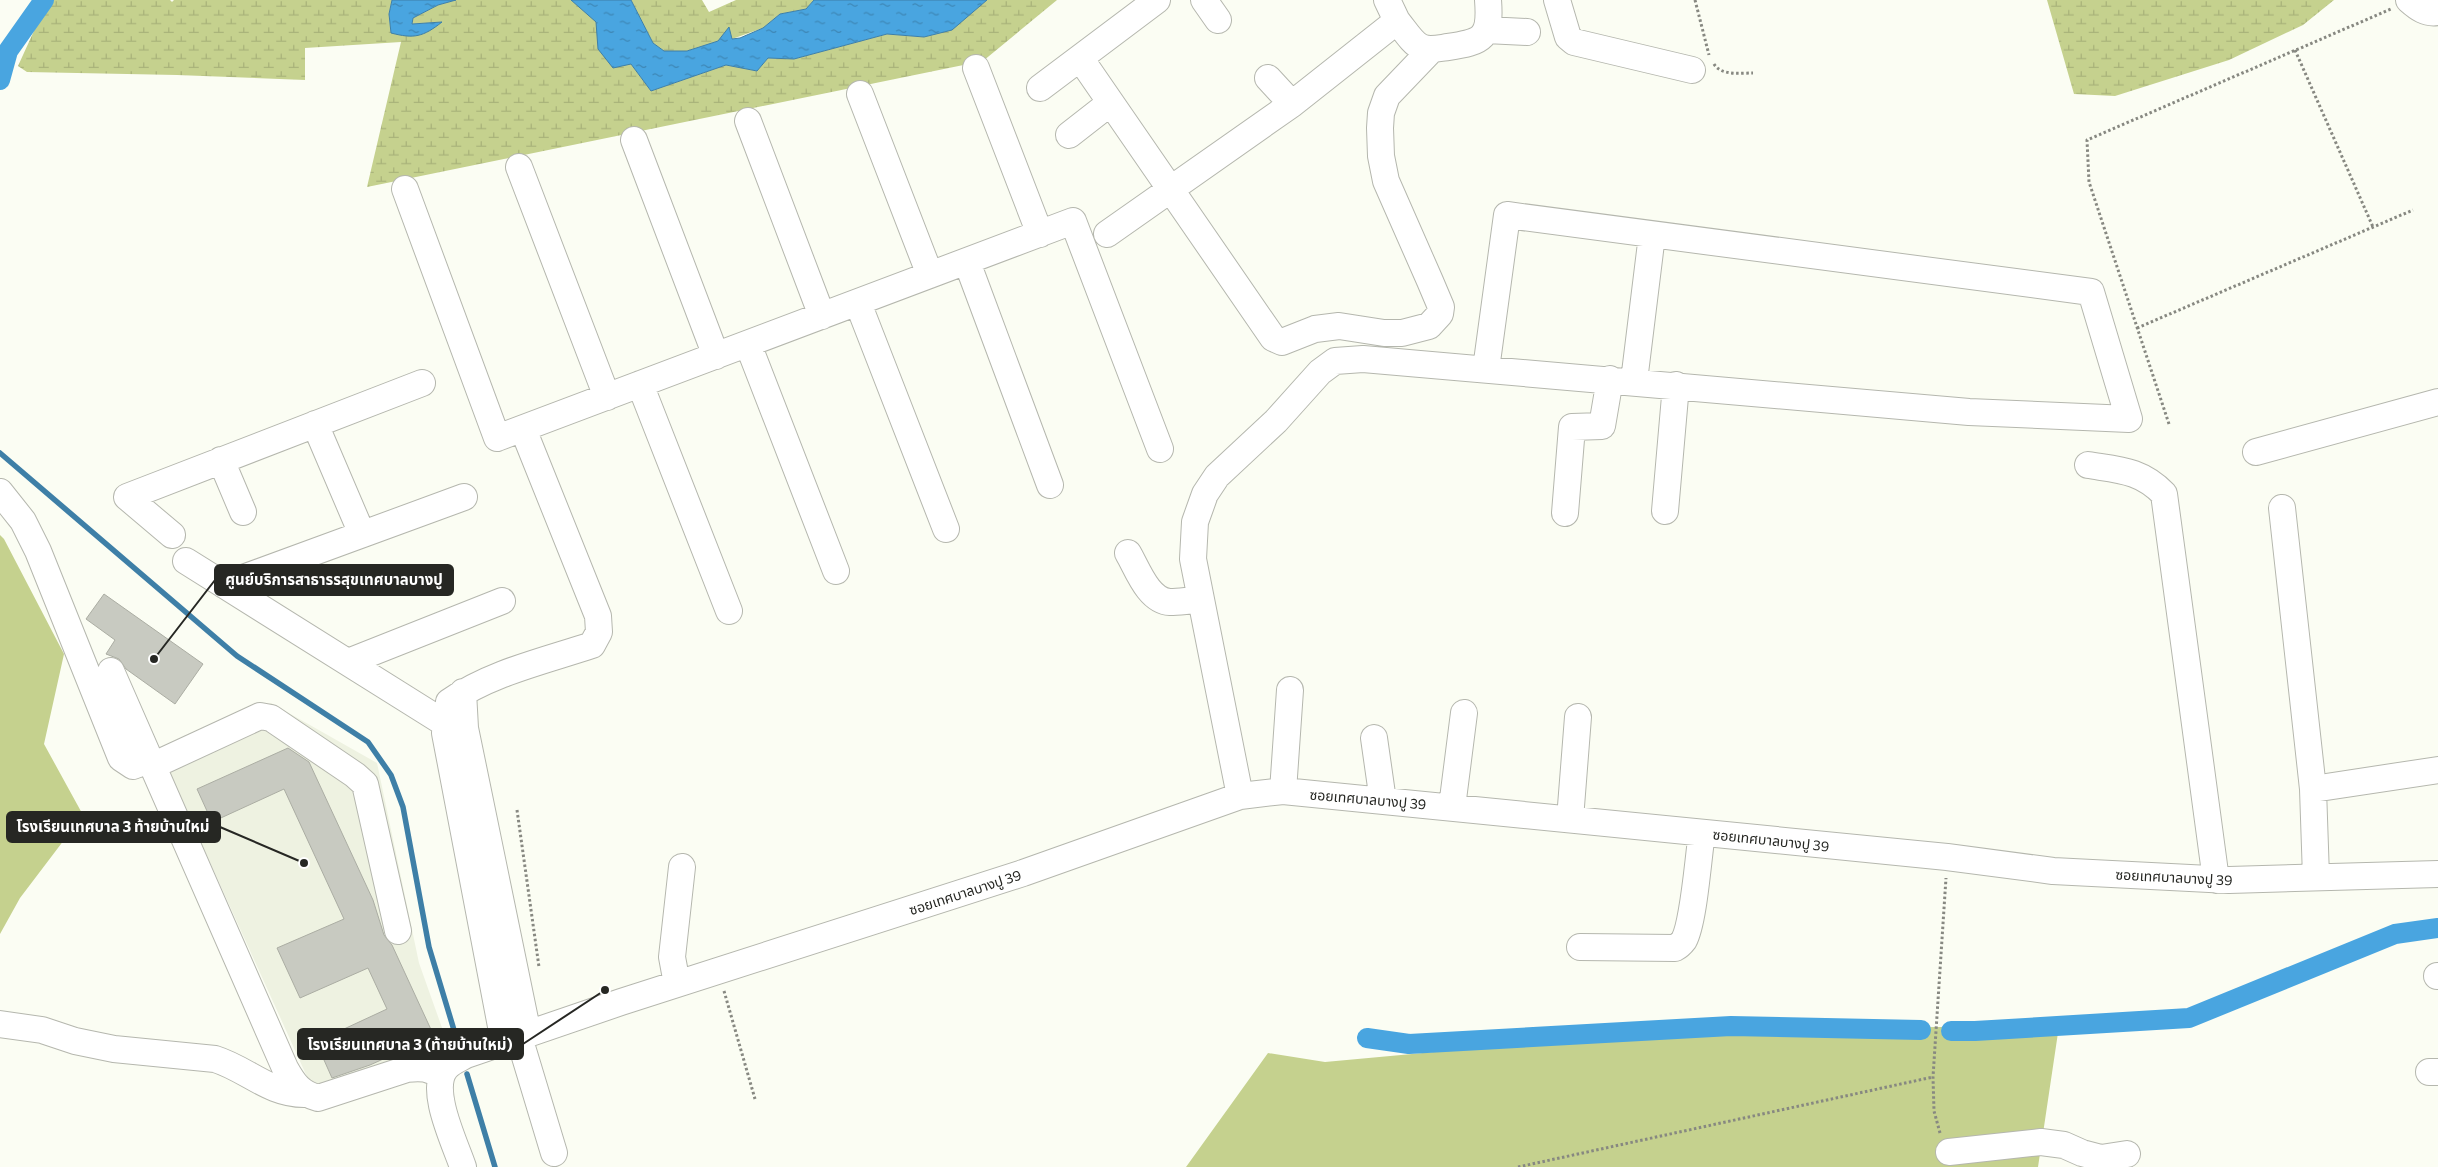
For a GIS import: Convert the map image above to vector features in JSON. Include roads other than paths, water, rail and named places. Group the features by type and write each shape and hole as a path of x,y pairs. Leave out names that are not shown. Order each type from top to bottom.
{"street":[{"path":"1040,88 1157,0"},
{"path":"1107,234 1168,189 1292,104 1392,11 1421,47 1432,49 1479,41 1486,30 1488,0"},
{"path":"1557,0 1568,37 1574,42 1692,70"},
{"path":"2409,0 2422,11 2438,12"},
{"path":"1486,30 1527,32"},
{"path":"1080,58 1168,189 1278,342 1291,340 1315,329 1339,326 1384,333 1402,332 1429,326 1440,314 1441,307 1386,181 1381,156 1380,128 1381,113 1386,96 1432,49"},
{"path":"976,68 1040,234"},
{"path":"1268,78 1292,104"},
{"path":"860,94 930,276"},
{"path":"1069,135 1110,103"},
{"path":"748,121 822,316"},
{"path":"634,140 716,356"},
{"path":"519,167 607,397"},
{"path":"405,189 497,438 1073,221 1160,449"},
{"path":"1240,796 1193,559 1195,522 1205,494 1217,476 1232,459 1276,421 1320,372 1335,361 1349,359 1486,369 1970,412 2129,419 2091,292 1507,216 1486,369"},
{"path":"1565,513 1572,427 1602,426 1622,380 1652,234"},
{"path":"966,262 1050,485"},
{"path":"858,303 946,529"},
{"path":"748,344 836,571"},
{"path":"172,535 127,497 422,383"},
{"path":"640,384 729,611"},
{"path":"1665,511 1676,385"},
{"path":"2256,452 2438,402"},
{"path":"315,424 362,534"},
{"path":"523,429 598,616 599,632 592,645 463,692 449,702 445,733 517,1038 554,1152"},
{"path":"222,460 243,512"},
{"path":"2088,465 2137,473 2152,481 2164,494 2216,880"},
{"path":"0,492 23,522 38,552 122,758 133,766 151,763 260,716 271,718 340,764 366,784 398,932"},
{"path":"224,585 464,497"},
{"path":"2282,508 2313,789 2316,877"},
{"path":"1128,553 1150,591 1158,598 1168,602 1201,600"},
{"path":"186,561 446,724"},
{"path":"348,662 502,601"},
{"path":"111,671 285,1068 296,1087 304,1094"},
{"path":"1283,792 1290,690"},
{"path":"463,692 465,728 517,1038"},
{"path":"1452,807 1464,713"},
{"path":"1570,819 1578,717"},
{"path":"1374,738 1383,800"},
{"path":"2313,789 2438,770"},
{"name":"ซอยเทศบาลบางปู 39","path":"442,1076 446,1067 455,1061 517,1038 676,984 1023,874 1240,796 1283,792 1383,800 1947,857 2053,871 2216,880 2438,874"},
{"path":"1580,947 1675,948 1679,946 1686,936 1702,833"},
{"path":"676,984 672,958 682,867"},
{"path":"0,1024 42,1030 75,1041 114,1049 215,1059 230,1064 273,1089 290,1094 304,1094 318,1098 420,1067 442,1076 439,1086 441,1102 463,1167"},
{"path":"1949,1152 2041,1142 2064,1145 2082,1153 2101,1158 2127,1154"}],"water":[{"path":"392,0 456,0 438,5 413,18 412,24 442,22 424,34 406,36 391,33 389,14"},
{"path":"571,0 631,0 653,43 664,51 687,51 718,41 729,27 732,39 740,38 763,28 780,14 806,9 814,0 987,0 952,30 924,37 887,34 794,59 768,58 757,71 726,65 651,91 631,64 613,68 598,49 596,22"}],"waterway":[{"path":"0,80 8,51 44,0"},
{"path":"0,453 237,656 368,742 391,775 403,807 429,947 457,1040"},
{"path":"1951,1031 2189,1018 2395,934 2438,928"},
{"path":"1367,1038 1409,1044 1731,1026 1921,1030"},
{"path":"467,1074 495,1167"}],"place":[{"name":"ศูนย์บริการสาธารรสุขเทศบาลบางปู","path":"154,659"},
{"name":"โรงเรียนเทศบาล 3 ท้ายบ้านใหม่","path":"304,863"},
{"name":"โรงเรียนเทศบาล 3 (ท้ายบ้านใหม่)","path":"605,990"}]}
